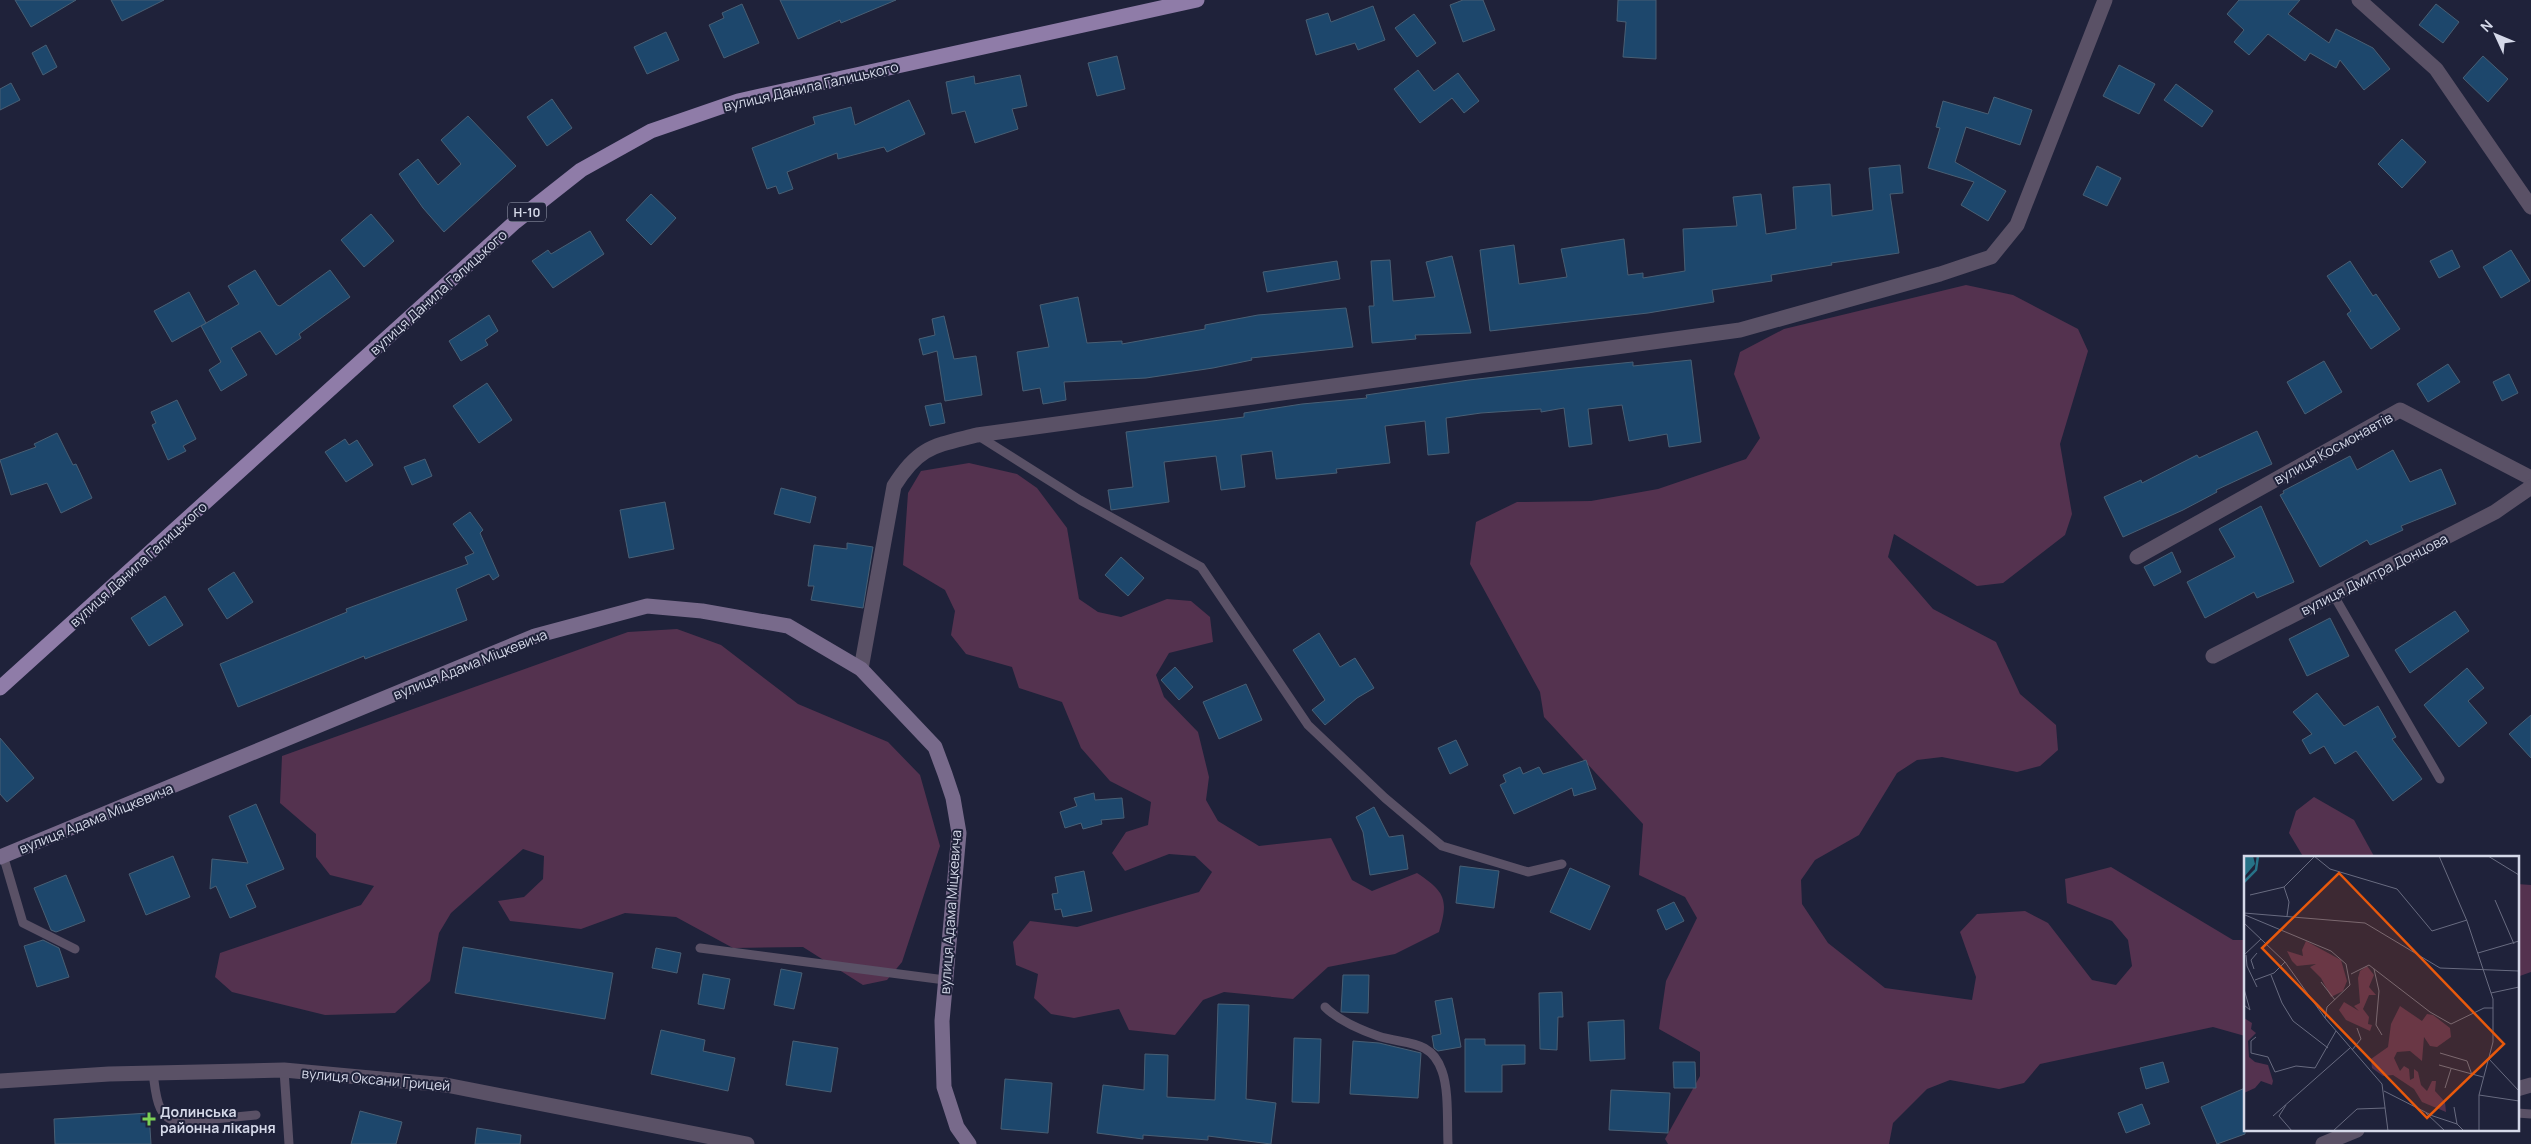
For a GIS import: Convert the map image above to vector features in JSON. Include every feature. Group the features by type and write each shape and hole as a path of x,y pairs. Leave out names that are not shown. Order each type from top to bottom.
{"main road":[{"name":"вулиця Данила Галицького","path":"0,688 515,222 581,170 651,131 738,101 1197,0"}],"street":[{"path":"861,670 894,486 906,466 929,448 977,435 1740,330 1940,274 1991,257 2018,225 2105,0"},
{"path":"2359,0 2436,69 2531,207"},
{"name":"вулиця Космонавтів","path":"2137,557 2400,410 2531,478"},
{"name":"вулиця Дмитра Донцова","path":"2214,656 2495,512 2531,487"},
{"name":"вулиця Адама Міцкевича","path":"1,856 535,636 647,606 702,611 788,626 861,670 935,747 953,798 959,833 942,1020 944,1088 957,1128 969,1144"},
{"name":"вулиця Оксани Грицей","path":"0,1081 153,1073 284,1070 446,1085 747,1144"},
{"path":"2518,1089 2531,1085"},
{"path":"2323,1144 2351,1132"}],"lane":[{"path":"977,435 1080,500 1201,567 1308,725 1385,798 1442,846 1528,872 1562,864"},
{"path":"2333,594 2440,779"},
{"path":"1,856 24,922 75,949"},
{"path":"700,948 945,980"},
{"path":"1325,1006 1332,1014 1379,1037 1417,1043 1436,1060 1442,1071 1448,1144"},
{"path":"284,1070 289,1144"},
{"path":"153,1073 159,1108 172,1120 183,1122 256,1115"},
{"path":"2518,1113 2531,1114"}],"shaded area":[{"path":"1966,285 2013,295 2078,329 2088,351 2060,444 2072,514 2065,535 2003,583 1977,586 1894,534 1888,557 1933,609 1996,642 2020,694 2056,725 2058,750 2040,766 2017,772 1942,757 1917,760 1897,773 1859,835 1815,860 1801,880 1802,904 1828,943 1885,988 1972,1000 1976,977 1960,932 1977,914 2025,911 2048,923 2092,980 2116,985 2132,966 2128,940 2112,921 2067,903 2065,879 2111,867 2233,940 2244,940 2244,1036 2213,1027 2040,1064 2024,1083 1999,1089 1950,1080 1927,1089 1893,1123 1889,1144 1668,1144 1665,1139 1700,1076 1700,1052 1659,1029 1666,981 1697,918 1685,897 1639,875 1643,824 1544,717 1540,692 1470,564 1476,522 1517,502 1591,501 1658,489 1746,459 1760,438 1734,374 1740,352 1784,329"},
{"path":"969,463 1017,474 1037,488 1067,528 1079,599 1098,612 1121,617 1167,599 1191,601 1210,617 1213,642 1169,653 1156,675 1164,697 1198,732 1209,777 1206,800 1218,821 1259,846 1331,838 1352,880 1372,891 1417,873 1434,886 1442,897 1444,912 1439,932 1395,954 1328,967 1293,999 1224,992 1203,1000 1175,1035 1129,1030 1119,1009 1074,1018 1051,1014 1034,998 1038,974 1016,965 1013,942 1030,921 1077,927 1199,892 1212,872 1195,856 1169,854 1125,871 1112,853 1126,832 1148,825 1151,802 1110,781 1081,748 1062,702 1019,688 1012,667 966,654 951,635 955,611 945,590 903,565 908,493 921,471"},
{"path":"677,629 721,645 798,704 888,742 920,775 940,846 902,962 887,980 863,985 803,947 733,948 676,917 625,913 581,929 510,921 498,901 524,897 543,879 544,856 523,849 451,913 439,933 430,981 395,1013 325,1015 232,992 215,977 220,953 361,905 374,886 330,875 316,857 316,834 280,803 282,756 628,632"},
{"path":"2314,797 2354,820 2374,856 2303,856 2289,833 2296,811"},
{"path":"2518,884 2531,885 2531,972 2518,977"}],"building":[{"path":"15,0 76,0 31,27"},
{"path":"111,0 164,0 122,21"},
{"path":"780,0 896,0 841,23 840,20 798,39"},
{"path":"1463,0 1483,0 1495,30 1463,42 1450,5"},
{"path":"1618,0 1656,0 1656,59 1623,57 1626,22 1617,21"},
{"path":"2239,0 2300,0 2288,14 2329,43 2336,29 2373,48 2390,69 2364,90 2340,60 2336,68 2310,53 2305,61 2268,34 2249,55 2234,42 2244,30 2227,14"},
{"path":"742,4 759,43 724,58 709,25 724,18 722,13"},
{"path":"2436,4 2459,22 2443,43 2419,25"},
{"path":"1373,6 1385,40 1358,50 1355,43 1316,55 1306,20 1328,13 1331,22"},
{"path":"1414,14 1436,43 1417,57 1395,28"},
{"path":"666,32 679,60 647,74 634,47"},
{"path":"46,45 57,67 43,75 32,53"},
{"path":"1117,56 1125,89 1097,96 1088,63"},
{"path":"2483,56 2508,79 2488,102 2463,78"},
{"path":"2119,65 2155,84 2139,114 2103,96"},
{"path":"1418,70 1434,91 1458,73 1479,101 1464,113 1452,98 1420,123 1394,89"},
{"path":"1020,75 1027,106 1012,109 1018,129 975,143 965,111 952,114 946,82 974,76 975,84"},
{"path":"11,83 20,100 0,110 0,89"},
{"path":"2176,84 2213,111 2202,127 2164,100"},
{"path":"1994,97 2032,110 2020,145 1966,127 1955,162 2006,191 1988,221 1961,205 1974,182 1928,168 1940,128 1936,127 1943,101 1988,114"},
{"path":"552,99 572,128 547,146 527,117"},
{"path":"909,100 925,134 887,152 884,147 838,159 837,153 787,172 793,189 779,194 776,186 767,189 752,148 815,124 813,117 851,107 855,125"},
{"path":"468,116 516,166 444,232 423,208 399,174 418,159 438,185 461,164 441,140"},
{"path":"2402,139 2426,162 2402,188 2378,164"},
{"path":"1900,165 1903,193 1890,194 1899,253 1831,263 1832,265 1771,275 1772,281 1712,290 1714,302 1648,313 1490,331 1480,250 1514,245 1519,284 1567,277 1561,249 1624,239 1628,275 1643,273 1643,278 1685,271 1683,229 1737,226 1733,197 1761,194 1766,234 1796,229 1793,187 1830,184 1832,216 1873,210 1869,168"},
{"path":"2097,166 2121,178 2107,206 2083,195"},
{"path":"651,194 676,218 651,245 626,220"},
{"path":"371,214 394,241 364,267 341,240"},
{"path":"590,231 604,254 553,288 532,261 548,250 551,254"},
{"path":"2452,250 2460,267 2439,278 2430,261"},
{"path":"2511,250 2530,281 2501,298 2483,267"},
{"path":"1452,256 1471,333 1415,335 1416,339 1372,343 1369,306 1374,306 1371,261 1390,260 1393,301 1435,297 1426,262"},
{"path":"1337,261 1340,279 1267,292 1263,272"},
{"path":"2350,261 2373,296 2376,294 2400,329 2371,349 2347,314 2351,311 2327,276"},
{"path":"255,270 277,305 280,306 330,270 350,297 299,334 301,338 276,355 260,331 231,348 247,375 221,391 209,370 221,362 201,326 239,304 228,286"},
{"path":"189,292 206,323 172,342 154,311"},
{"path":"1078,297 1087,343 1122,341 1122,344 1205,329 1205,325 1258,315 1346,308 1353,347 1251,358 1252,360 1213,368 1146,378 1064,382 1066,400 1043,404 1040,388 1023,391 1017,352 1049,347 1040,305"},
{"path":"489,315 498,331 485,340 488,345 461,361 449,341"},
{"path":"944,316 954,359 976,356 982,395 945,401 937,351 923,355 919,339 935,335 932,319"},
{"path":"1691,360 1701,442 1669,447 1667,434 1629,441 1622,405 1588,409 1592,444 1569,447 1564,408 1541,412 1541,409 1481,413 1446,418 1449,453 1428,455 1425,421 1385,426 1390,463 1336,469 1337,473 1276,479 1272,451 1241,455 1245,487 1221,490 1216,456 1164,462 1169,502 1111,510 1108,490 1133,487 1126,432 1244,417 1244,413 1302,404 1367,398 1366,395 1469,380 1633,362 1633,366"},
{"path":"2324,361 2342,392 2305,414 2287,382"},
{"path":"2448,364 2460,382 2428,402 2417,384"},
{"path":"2509,374 2518,393 2502,401 2493,382"},
{"path":"487,383 512,420 479,443 453,406"},
{"path":"177,400 196,439 183,446 186,451 168,460 152,425 156,423 151,412"},
{"path":"941,403 945,423 930,426 925,406"},
{"path":"2257,431 2272,464 2216,490 2217,492 2183,510 2123,537 2104,497 2141,480 2142,483 2197,455 2199,458"},
{"path":"57,433 73,465 76,464 92,498 61,513 47,483 11,495 0,460 36,447 34,444"},
{"path":"345,439 349,445 357,440 373,465 346,482 325,452"},
{"path":"2393,450 2410,482 2441,469 2456,504 2401,526 2403,530 2370,545 2367,540 2320,567 2280,495 2284,493 2283,491 2350,456 2357,470"},
{"path":"425,459 432,476 412,485 404,467"},
{"path":"781,488 816,497 810,523 774,514"},
{"path":"665,502 674,549 629,558 620,510"},
{"path":"2261,506 2294,582 2257,598 2254,592 2205,618 2187,582 2235,557 2219,529"},
{"path":"470,512 483,530 480,533 499,576 493,580 489,574 456,589 467,620 365,659 364,656 238,707 220,664 347,612 346,609 468,564 465,557 474,553 453,524"},
{"path":"847,543 873,547 863,608 811,600 814,586 808,586 814,545 847,549"},
{"path":"2172,552 2181,572 2154,586 2144,567"},
{"path":"1121,557 1144,578 1128,596 1105,575"},
{"path":"234,572 253,602 227,619 208,589"},
{"path":"165,596 183,625 149,646 131,618"},
{"path":"2455,611 2469,631 2410,673 2395,650"},
{"path":"2330,618 2349,656 2307,676 2289,639"},
{"path":"1319,633 1340,667 1355,658 1374,688 1357,698 1325,725 1312,710 1325,700 1293,650"},
{"path":"1175,667 1193,687 1179,700 1161,680"},
{"path":"2467,668 2484,688 2468,701 2487,723 2459,747 2424,705"},
{"path":"1246,684 1262,720 1219,739 1203,702"},
{"path":"2317,693 2344,726 2378,706 2396,737 2392,739 2422,779 2393,801 2356,751 2335,764 2324,746 2310,754 2302,740 2312,734 2293,712"},
{"path":"2531,715 2531,758 2509,734"},
{"path":"0,738 34,778 7,802 0,794"},
{"path":"1456,740 1468,765 1450,774 1438,748"},
{"path":"1586,760 1596,789 1574,796 1572,788 1514,814 1500,785 1506,782 1503,775 1520,767 1523,774 1539,767 1543,774"},
{"path":"1094,793 1095,800 1122,798 1124,818 1101,820 1102,824 1083,829 1081,823 1065,828 1060,812 1077,806 1074,798"},
{"path":"256,804 284,869 246,885 256,907 230,918 216,886 210,889 212,859 248,863 229,816"},
{"path":"1374,807 1389,837 1403,835 1408,869 1370,875 1363,832 1356,817"},
{"path":"173,856 190,897 146,915 129,874"},
{"path":"1460,866 1499,871 1494,908 1456,903"},
{"path":"1570,868 1610,886 1590,930 1550,912"},
{"path":"1084,871 1092,911 1063,917 1061,909 1055,910 1052,894 1058,893 1055,877"},
{"path":"66,875 85,921 56,932 51,930 34,888"},
{"path":"1674,902 1684,921 1666,930 1657,910"},
{"path":"43,940 59,948 69,977 37,987 24,946"},
{"path":"463,947 613,973 605,1019 455,993"},
{"path":"656,948 681,953 677,973 652,968"},
{"path":"781,969 802,973 794,1009 774,1005"},
{"path":"703,974 730,979 724,1009 698,1004"},
{"path":"1343,975 1369,975 1368,1013 1341,1012"},
{"path":"1562,992 1563,1017 1558,1017 1557,1050 1540,1049 1539,993"},
{"path":"1452,998 1461,1047 1438,1051 1434,1048 1432,1036 1441,1034 1435,1001"},
{"path":"1218,1004 1249,1005 1246,1099 1276,1103 1271,1144 1208,1136 1208,1140 1143,1135 1143,1139 1097,1133 1103,1085 1144,1090 1145,1054 1168,1055 1167,1097 1215,1100"},
{"path":"1624,1020 1625,1059 1590,1061 1588,1022"},
{"path":"661,1030 705,1040 703,1051 735,1058 728,1091 651,1074"},
{"path":"1294,1038 1321,1039 1319,1103 1292,1102"},
{"path":"1465,1039 1485,1039 1485,1045 1525,1045 1525,1064 1502,1065 1502,1092 1465,1092"},
{"path":"793,1041 838,1048 831,1092 786,1085"},
{"path":"1353,1041 1379,1043 1421,1053 1418,1098 1350,1094"},
{"path":"1673,1062 1695,1062 1696,1088 1674,1088"},
{"path":"2163,1062 2169,1082 2146,1089 2140,1068"},
{"path":"1005,1079 1052,1083 1048,1133 1001,1129"},
{"path":"2244,1088 2245,1134 2217,1144 2201,1107"},
{"path":"1611,1090 1670,1093 1668,1133 1609,1130"},
{"path":"2142,1104 2150,1124 2126,1133 2118,1113"},
{"path":"360,1111 402,1122 396,1144 351,1144"},
{"path":"149,1113 151,1144 55,1144 54,1119"},
{"path":"477,1128 521,1135 520,1144 475,1144"}],"place":[{"name":"Долинська районна лікарня","path":"149,1119"}]}
